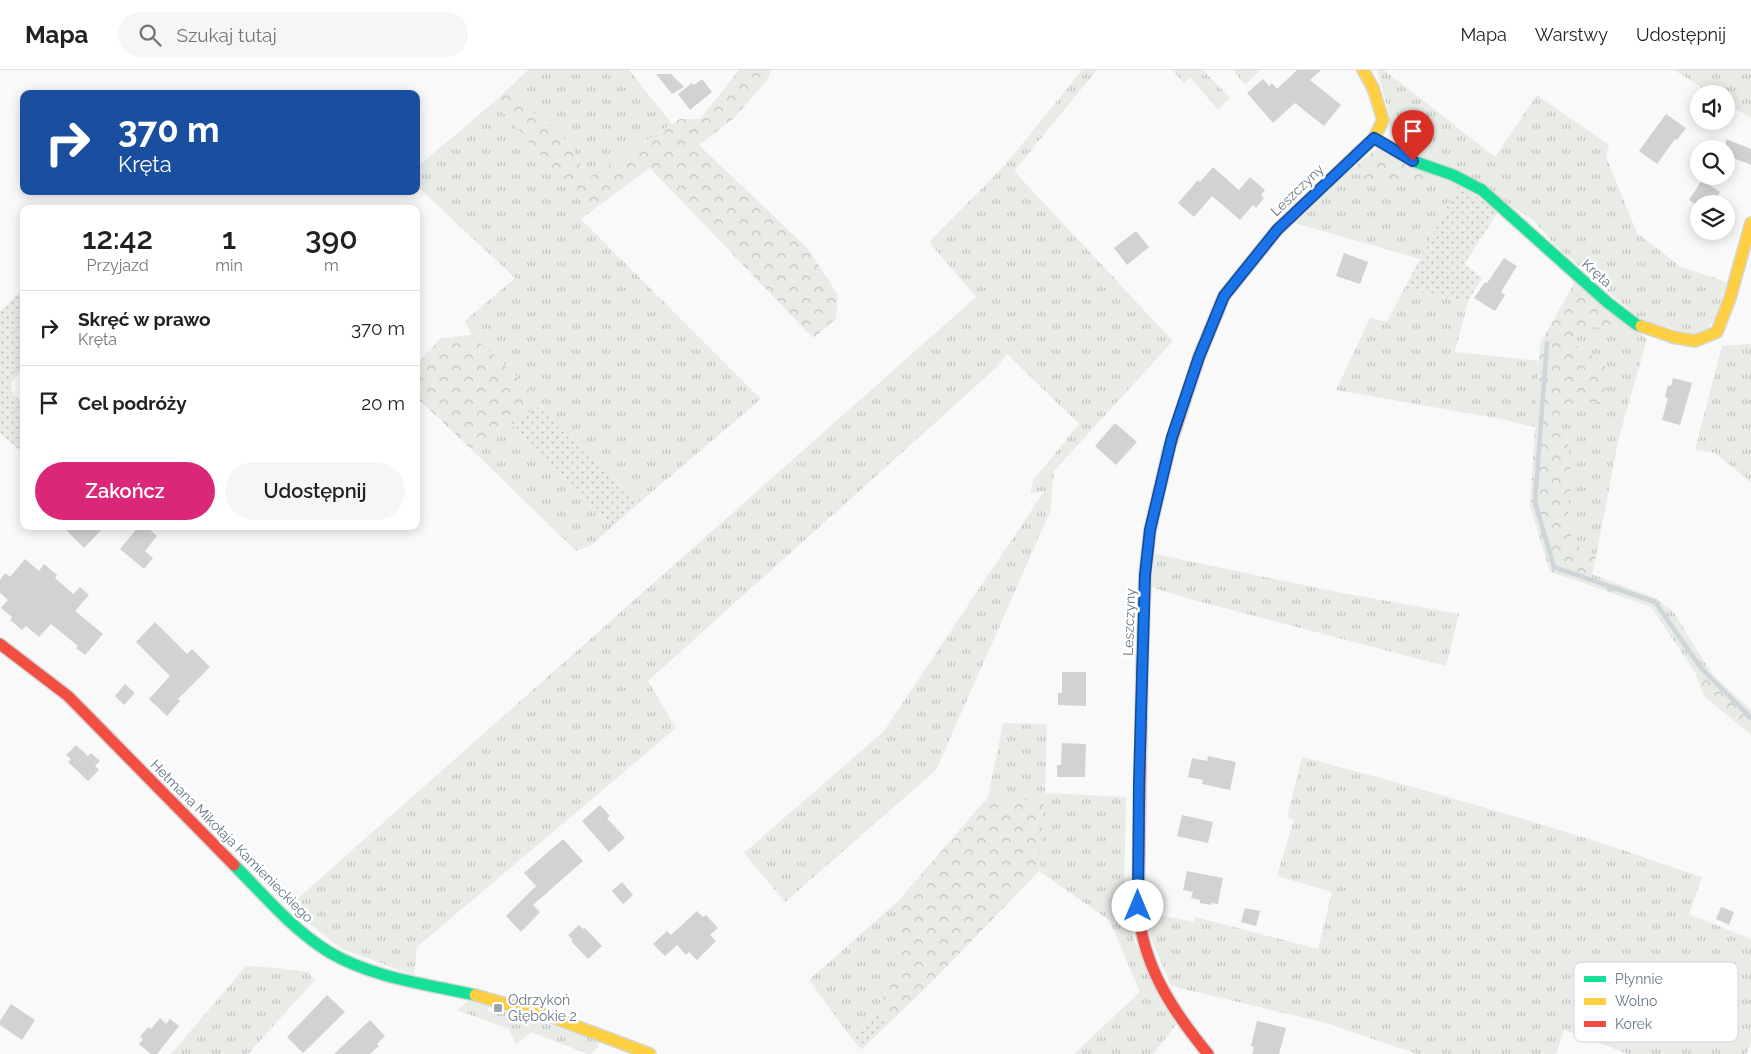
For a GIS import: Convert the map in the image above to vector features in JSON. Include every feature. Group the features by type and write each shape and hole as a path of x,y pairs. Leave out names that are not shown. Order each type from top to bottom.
{"street":[{"name":"Leszczyny","path":"1208,1054 1174,1010 1160,985 1146,954 1139,920 1139,783 1145,575 1150,530 1172,437 1199,357 1224,296 1277,230 1374,138 1383,120 1373,88 1363,70"},
{"name":"Kręta","path":"1374,138 1413,161 1453,175 1482,190 1607,302 1637,325 1673,337 1695,341 1717,332 1730,298 1751,223"},
{"name":"Hetmana Mikołaja Kamienieckiego","path":"0,644 68,696 284,916 309,938 337,957 358,966 410,981 492,999 538,1013 650,1054"}],"green space":[{"path":"528,70 629,70 672,124 587,179 571,145 507,90"},
{"path":"739,70 771,70 768,79 734,118 699,145 808,249 838,295 836,319 813,338 650,168 594,209 562,179 494,102 507,90 571,145 587,179 680,119 700,119"},
{"path":"1082,70 1097,70 1014,171 1173,341 1054,471 1050,512 936,770 785,902 744,853 884,731 1044,491 1030,493 1034,479 1079,424 1007,354 996,368 648,681 676,728 417,947 414,975 342,949 288,907 976,297 929,242 1005,165"},
{"path":"1172,70 1203,70 1230,98 1218,110 1190,77 1184,83"},
{"path":"1233,70 1260,70 1245,85"},
{"path":"1377,70 1384,70 1495,157 1537,95 1609,145 1606,157 1637,233 1681,267 1727,282 1715,319 1706,330 1693,334 1641,320 1555,245 1532,219 1495,196 1419,156 1390,116"},
{"path":"1674,70 1751,70 1751,118 1735,108 1735,85 1698,85"},
{"path":"494,102 562,179 594,209 581,219 761,399 640,502 555,424 524,383 472,335 465,321 515,278 420,189 420,165"},
{"path":"1390,116 1414,137 1419,156 1396,142 1391,132"},
{"path":"1377,148 1428,172 1423,186 1382,181 1366,186 1355,166"},
{"path":"1355,166 1366,186 1382,181 1423,185 1428,172 1459,184 1420,259 1291,222"},
{"path":"1459,184 1498,212 1464,264 1482,278 1468,301 1404,289"},
{"path":"1576,280 1634,327 1631,334 1609,328 1578,326 1573,340 1583,352 1605,361 1606,392 1604,401 1563,407 1558,422 1567,434 1572,481 1568,507 1572,543 1596,556 1592,574 1583,583 1550,572 1530,506 1540,344"},
{"path":"1404,289 1468,301 1455,352 1539,361 1535,427 1501,419 1336,390 1370,318 1387,322"},
{"path":"20,292 20,372 11,382 12,393 20,400 20,450 0,433 0,312"},
{"path":"1578,326 1609,328 1631,334 1634,327 1647,339 1619,437 1596,556 1572,543 1568,507 1572,481 1567,434 1558,423 1563,407 1604,401 1605,361 1583,352 1573,340"},
{"path":"472,335 524,383 541,406 509,423 471,449 420,401 420,361 441,338"},
{"path":"1751,344 1751,482 1715,453 1695,450 1722,346"},
{"path":"541,406 555,424 640,502 613,526 509,423"},
{"path":"509,423 613,526 593,544 576,551 471,449"},
{"path":"1155,554 1337,592 1459,614 1446,666 1190,599 1151,587"},
{"path":"1592,574 1655,598 1673,611 1712,674 1698,681 1696,674 1651,607 1583,583"},
{"path":"1712,674 1751,710 1751,735 1704,696 1698,681"},
{"path":"1003,723 1047,724 1045,793 1126,797 1124,900 1134,940 1176,1025 1153,1054 1074,1054 1140,992 1110,921 1039,871 1044,802 988,797"},
{"path":"1302,757 1524,819 1702,877 1689,914 1751,939 1751,1043 1746,1054 1628,1054 1596,1042 1738,1042 1738,962 1574,962 1574,1034 1564,1030 1556,1054 1417,1054 1326,1023 1171,986 1144,921 1145,915 1153,914 1194,922 1195,917 1318,949 1332,892 1277,876 1294,819 1287,817"},
{"path":"988,797 1044,802 1039,871 928,986 890,1022 875,1013 902,957 899,900"},
{"path":"899,900 902,957 875,1013 850,1036 809,980"},
{"path":"246,966 308,972 315,980 248,1054 171,1054"},
{"path":"468,1001 489,1006 488,1011 503,1014 505,1010 599,1041 599,1046 591,1054 588,1054 531,1032 516,1045 509,1029 457,1010"},
{"path":"875,1013 890,1022 861,1050 850,1036"}],"building":[{"path":"1297,70 1321,70 1310,80 1341,105 1324,126 1295,103 1273,123 1247,93 1263,79 1269,86 1272,83 1277,89"},
{"path":"656,74 671,74 684,87 672,94"},
{"path":"702,79 712,92 690,110 678,94 692,83 694,85"},
{"path":"1666,114 1686,128 1677,140 1675,139 1657,164 1639,151"},
{"path":"1735,143 1751,149 1751,165 1735,159"},
{"path":"1213,167 1239,190 1250,177 1265,190 1261,195 1264,198 1256,208 1253,205 1240,220 1212,196 1194,217 1178,203 1198,180 1200,182"},
{"path":"1699,185 1710,185 1720,192 1718,195 1692,195"},
{"path":"1136,231 1149,247 1127,265 1114,248"},
{"path":"1344,253 1368,262 1360,284 1336,276"},
{"path":"1504,258 1517,266 1501,292 1505,295 1495,311 1474,298"},
{"path":"1673,378 1692,383 1680,425 1662,420 1668,398 1665,397 1668,385 1671,386"},
{"path":"1115,423 1137,442 1116,465 1095,446"},
{"path":"66,530 101,530 84,548"},
{"path":"136,530 150,530 157,536 145,551 153,558 144,569 120,549"},
{"path":"25,559 39,571 44,564 57,575 55,578 73,594 80,587 89,595 75,611 103,634 85,655 76,648 78,646 51,624 39,637 26,626 22,630 10,620 12,617 1,608 8,600 0,593 0,580 5,573 10,577"},
{"path":"155,622 187,654 192,649 210,667 178,699 180,701 167,716 149,699 170,676 136,642"},
{"path":"1062,672 1086,672 1086,706 1058,705 1058,693 1062,693"},
{"path":"125,684 135,693 124,705 115,696"},
{"path":"1062,743 1086,744 1085,777 1057,777 1057,765 1061,765"},
{"path":"76,745 88,756 91,753 100,761 95,766 99,770 88,781 68,762 71,759 66,755"},
{"path":"1208,756 1236,762 1230,790 1202,784 1203,780 1188,777 1192,758 1207,761"},
{"path":"600,805 610,816 607,818 625,838 609,852 582,821"},
{"path":"1182,815 1213,822 1208,843 1177,836"},
{"path":"563,839 583,861 533,905 540,912 521,932 506,916 536,886 524,873"},
{"path":"1187,871 1223,878 1218,904 1200,903 1200,900 1191,898 1193,892 1183,890"},
{"path":"622,882 633,895 623,904 612,891"},
{"path":"1721,907 1734,912 1729,925 1716,919"},
{"path":"1245,908 1260,911 1256,926 1241,922"},
{"path":"697,911 703,917 706,915 718,928 710,935 716,941 697,960 689,952 686,955 677,945 665,956 653,944 667,931 671,935"},
{"path":"579,925 583,929 585,928 602,946 588,959 571,941 573,940 568,935"},
{"path":"327,995 345,1012 303,1053 287,1037"},
{"path":"11,1004 35,1020 22,1040 0,1025 0,1021"},
{"path":"160,1018 166,1024 170,1019 179,1026 157,1054 151,1054 139,1044 143,1039 140,1037 148,1027 151,1029"},
{"path":"370,1020 385,1036 377,1044 379,1046 370,1054 334,1054"},
{"path":"1257,1021 1286,1028 1279,1054 1252,1054 1254,1047 1251,1046"}],"waterway":[{"path":"1547,343 1535,502 1554,567 1655,602 1701,668 1751,718"}],"traffic: fast":[{"path":"1374,138 1413,161 1453,175 1482,190 1607,302 1641,326"},
{"path":"1142,667 1145,575 1150,530 1169,449"},
{"path":"234,865 291,923 329,952 346,961 382,974 475,995"}],"traffic: slow":[{"path":"1357,154 1374,138 1383,120 1373,88 1363,70"},
{"path":"1641,326 1673,337 1695,341 1717,332 1730,298 1751,223"},
{"path":"475,995 552,1017 650,1054"}],"traffic: jam":[{"path":"1169,449 1199,357 1224,296 1277,230 1357,154"},
{"path":"0,644 68,696 234,865"},
{"path":"1142,667 1138,906 1141,927 1152,967 1161,986 1182,1021 1208,1054"}],"place":[{"name":"Odrzykoń Głębokie 2","path":"498,1008"}],"route":[{"path":"1138,906 1139,783 1145,575 1150,530 1160,481 1172,437 1199,357 1224,296 1277,230 1343,166 1374,138 1413,161"}]}
